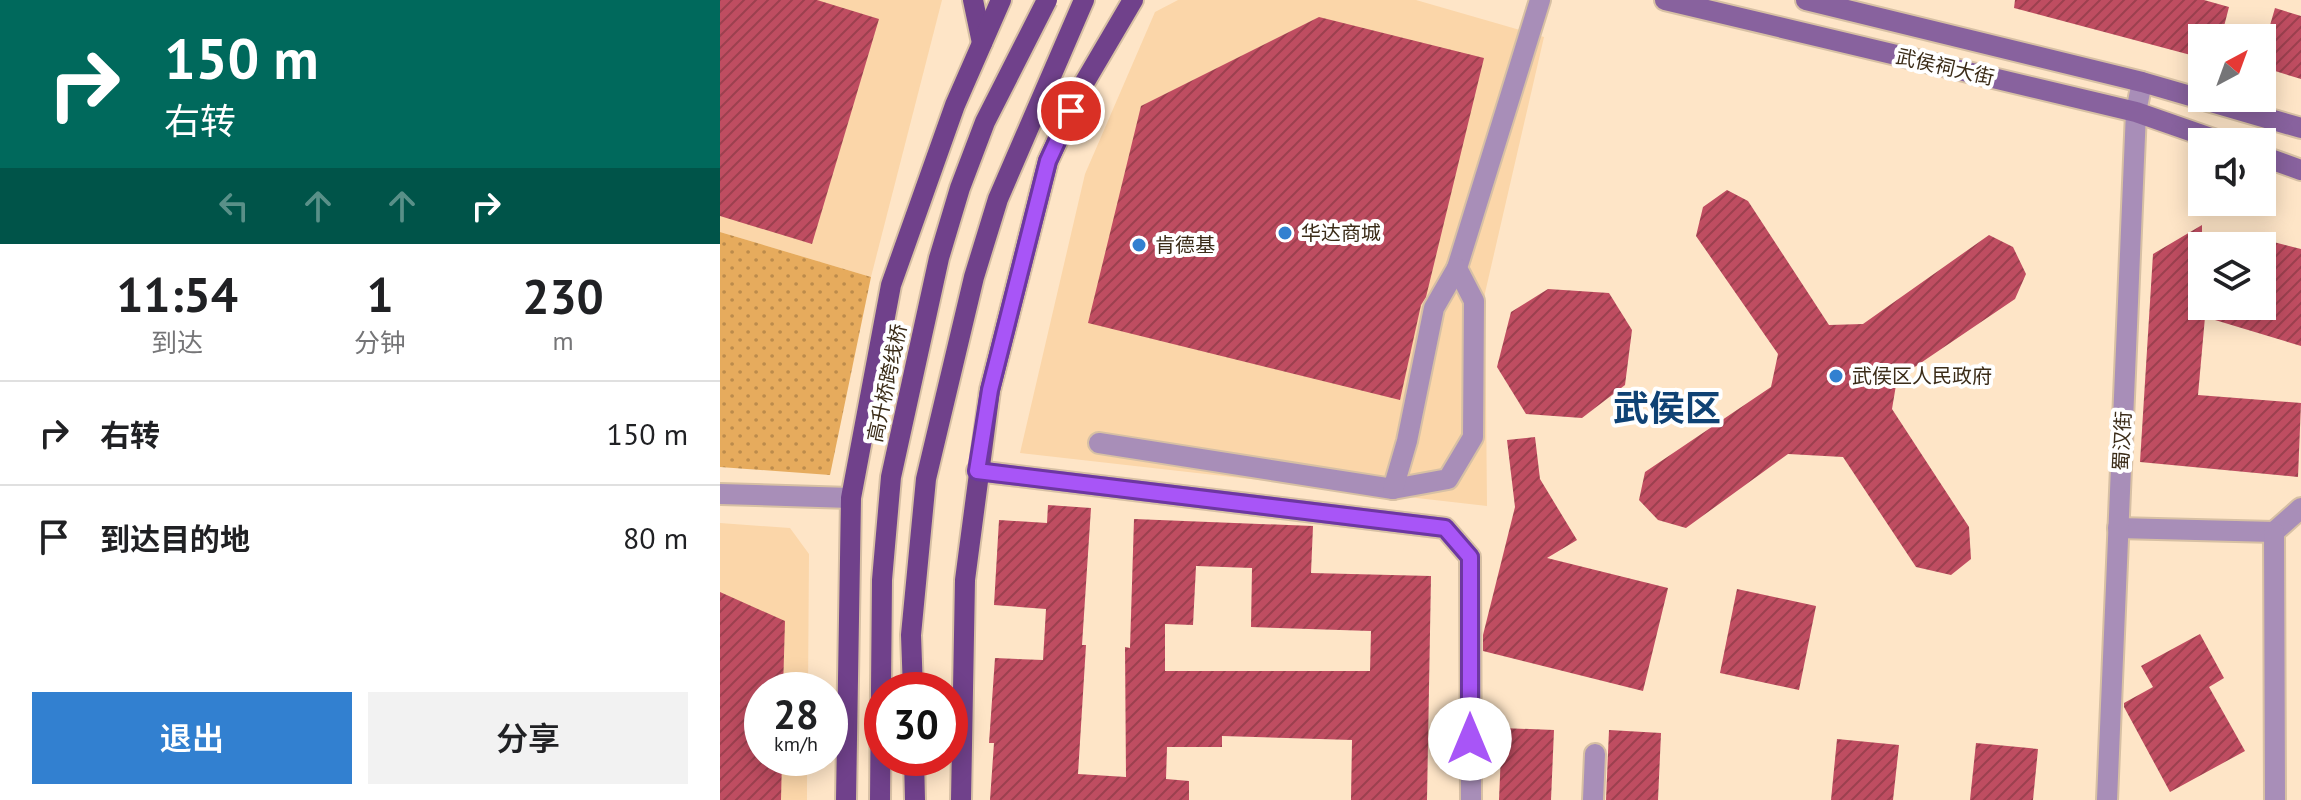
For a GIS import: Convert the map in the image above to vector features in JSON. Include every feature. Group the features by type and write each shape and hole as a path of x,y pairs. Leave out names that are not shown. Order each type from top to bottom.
{"main road":[{"path":"973,0 982,43"},
{"path":"846,800 851,498 891,285 955,105 1001,0"},
{"name":"高升桥跨线桥","path":"880,800 882,580 891,477 939,258 960,188 985,122 1047,0"},
{"path":"912,672 911,635 926,479 971,291 998,199 1084,0"},
{"path":"961,800 965,580 990,390 1048,161 1083,85 1133,0"},
{"path":"1118,24 1147,0"},
{"name":"武侯祠大街","path":"1665,0 2136,112 2188,130"},
{"name":"武侯祠大街","path":"1806,0 2142,82 2301,128"},
{"path":"2276,161 2301,170"},
{"path":"914,776 915,800"}],"street":[{"path":"1393,489 1407,441 1434,308 1457,268 1540,0"},
{"name":"蜀汉街","path":"2107,800 2136,112 2142,82"},
{"path":"1099,443 1393,489 1448,479 1473,437 1474,301 1457,268"},
{"path":"977,471 1445,528 1470,557 1471,800"},
{"path":"720,494 851,498"},
{"path":"2118,528 2274,532 2301,508"},
{"path":"2274,532 2275,800"},
{"path":"1593,800 1595,754"}],"shaded area":[{"path":"720,0 942,0 871,277 720,232"},
{"name":"华达商城","path":"1178,0 1416,0 1544,37 1485,293 1487,506 1020,453 1085,174 1155,12"},
{"path":"720,232 871,277 830,475 720,467"},
{"path":"720,523 790,528 809,554 808,672 744,672 744,776 807,776 807,800 720,800"}],"building":[{"path":"720,0 817,0 879,19 812,244 720,216"},
{"path":"2015,0 2204,0 2229,7 2225,24 2188,24 2188,54 2014,8"},
{"path":"2275,8 2301,16 2301,79 2276,71 2276,24 2270,24"},
{"path":"1319,17 1484,58 1400,400 1088,323 1141,106"},
{"path":"1727,190 1748,201 1829,325 1863,324 1989,235 2013,247 2026,274 2015,299 1897,379 1892,409 1969,527 1971,559 1951,575 1916,567 1843,457 1788,454 1686,528 1658,520 1639,500 1645,472 1771,387 1778,354 1696,236 1703,207"},
{"path":"2202,225 2202,232 2190,232"},
{"path":"2188,233 2188,320 2205,320 2198,395 2301,403 2298,477 2140,462 2153,254"},
{"path":"2276,243 2301,249 2301,346 2215,320 2276,320"},
{"path":"1548,289 1609,293 1632,330 1625,385 1582,418 1526,414 1497,367 1511,312"},
{"path":"1535,437 1540,479 1577,540 1547,558 1668,588 1643,691 1483,651 1483,635 1515,507 1507,440"},
{"path":"1048,505 1091,508 1078,774 1126,777 1125,647 1130,648 1134,519 1313,526 1311,573 1431,576 1427,800 1351,800 1352,740 1222,736 1222,747 1167,747 1166,779 1189,781 1189,800 990,800 994,743 989,743 995,658 1043,660 1046,609 994,605 999,520 1047,523","holes":["1196,566 1252,568 1251,627 1371,631 1370,671 1165,671 1165,624 1193,625"]},
{"path":"1737,589 1816,606 1799,690 1720,673"},
{"path":"720,592 785,621 784,672 744,672 744,776 782,776 781,800 720,800"},
{"path":"2200,634 2224,678 2209,687 2245,751 2170,792 2124,703 2153,687 2141,666"},
{"path":"1502,728 1554,730 1551,800 1499,800"},
{"path":"1609,730 1661,733 1658,800 1606,800"},
{"path":"1837,739 1899,745 1893,800 1831,800"},
{"path":"1976,743 2038,749 2033,800 1970,800"}],"place":[{"name":"华达商城","path":"1285,233"},
{"name":"肯德基","path":"1139,245"},
{"name":"武侯区人民政府","path":"1836,376"}],"district":[{"name":"武侯区","path":"1667,408"}],"route":[{"path":"1071,111 1048,161 990,390 977,471 1445,528 1470,557 1470,739"}]}
